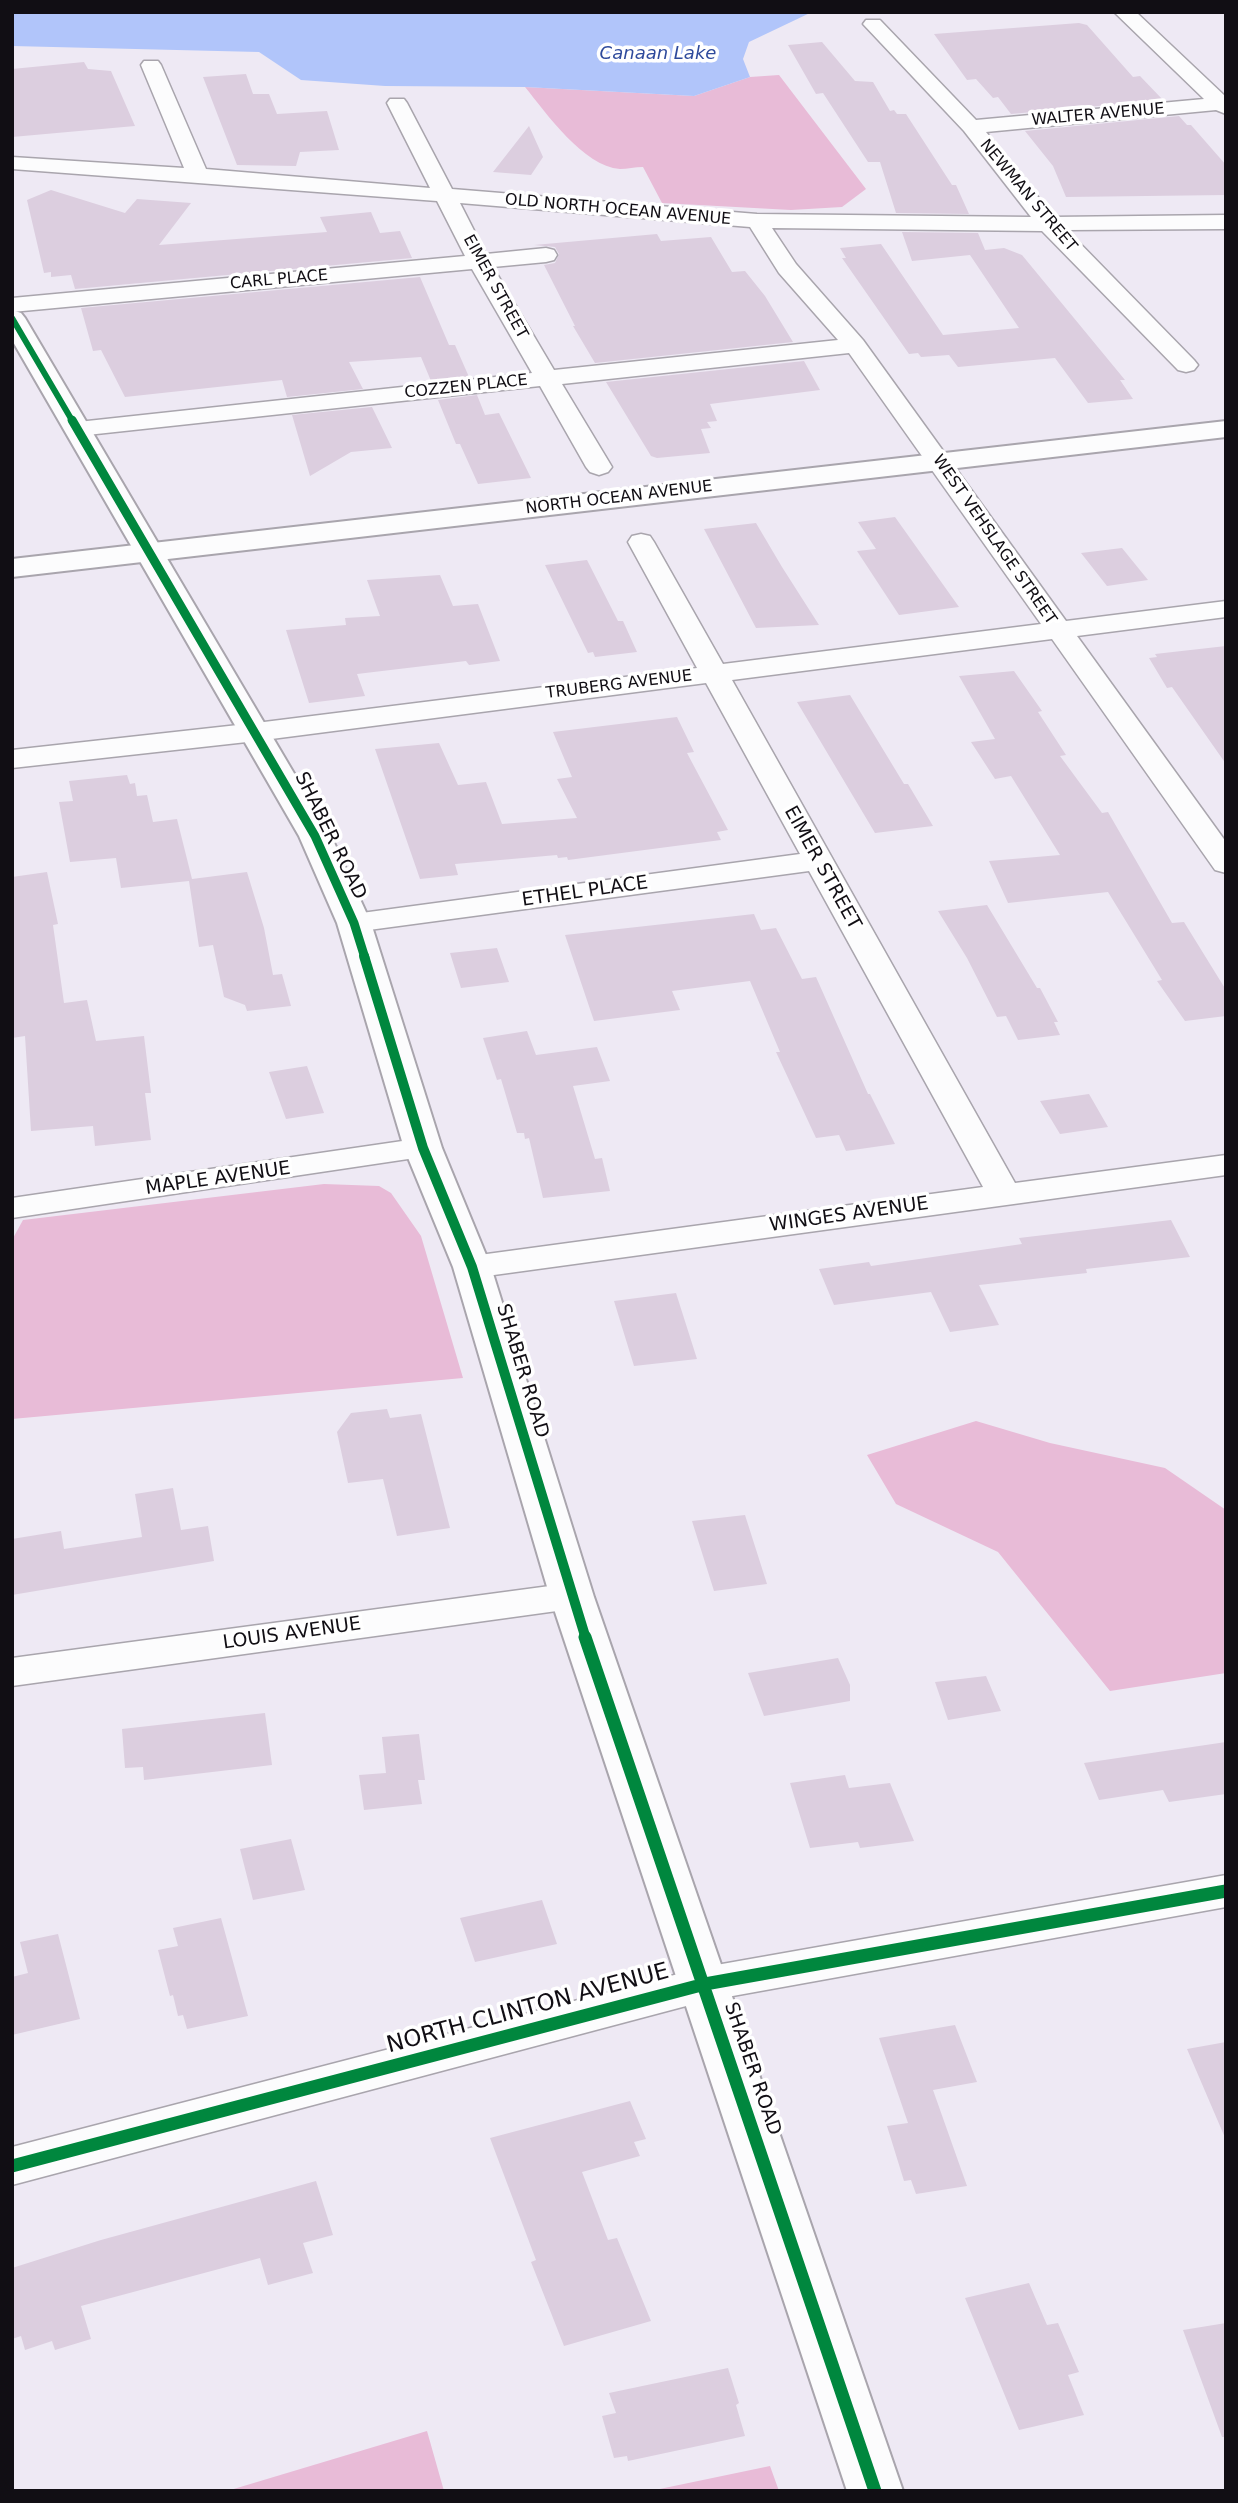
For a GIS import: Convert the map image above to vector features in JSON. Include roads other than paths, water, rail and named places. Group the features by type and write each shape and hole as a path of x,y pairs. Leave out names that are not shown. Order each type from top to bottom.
{"street":[{"path":"1124,12 1224,105"},
{"name":"NEWMAN STREET","path":"873,24 971,127 1048,224 1186,365"},
{"path":"151,65 198,175"},
{"name":"EIMER STREET","path":"397,103 479,262 599,467"},
{"name":"WALTER AVENUE","path":"971,127 1224,105"},
{"name":"OLD NORTH OCEAN AVENUE","path":"12,163 198,175 758,221 1048,224 1226,222"},
{"name":"WEST VEHSLAGE STREET","path":"758,221 787,268 855,345 1226,864"},
{"name":"CARL PLACE","path":"12,305 546,255"},
{"name":"SHABER ROAD","path":"12,318 315,836 354,923 424,1148 472,1267 572,1597 875,2491"},
{"name":"COZZEN PLACE","path":"78,429 855,345"},
{"name":"NORTH OCEAN AVENUE","path":"12,568 1226,429"},
{"name":"EIMER STREET","path":"640,542 1004,1194"},
{"name":"TRUBERG AVENUE","path":"12,758 256,732 1226,609"},
{"name":"ETHEL PLACE","path":"354,923 817,861"},
{"name":"MAPLE AVENUE","path":"12,1208 424,1148"},
{"name":"WINGES AVENUE","path":"472,1267 1226,1165"},
{"name":"LOUIS AVENUE","path":"12,1672 572,1597"},
{"name":"NORTH CLINTON AVENUE","path":"12,2166 705,1984 1226,1891"}],"water":[{"name":"Canaan Lake","path":"12,12 812,12 749,42 743,59 750,77 694,96 525,87 385,86 301,80 259,52 12,46"}]}
